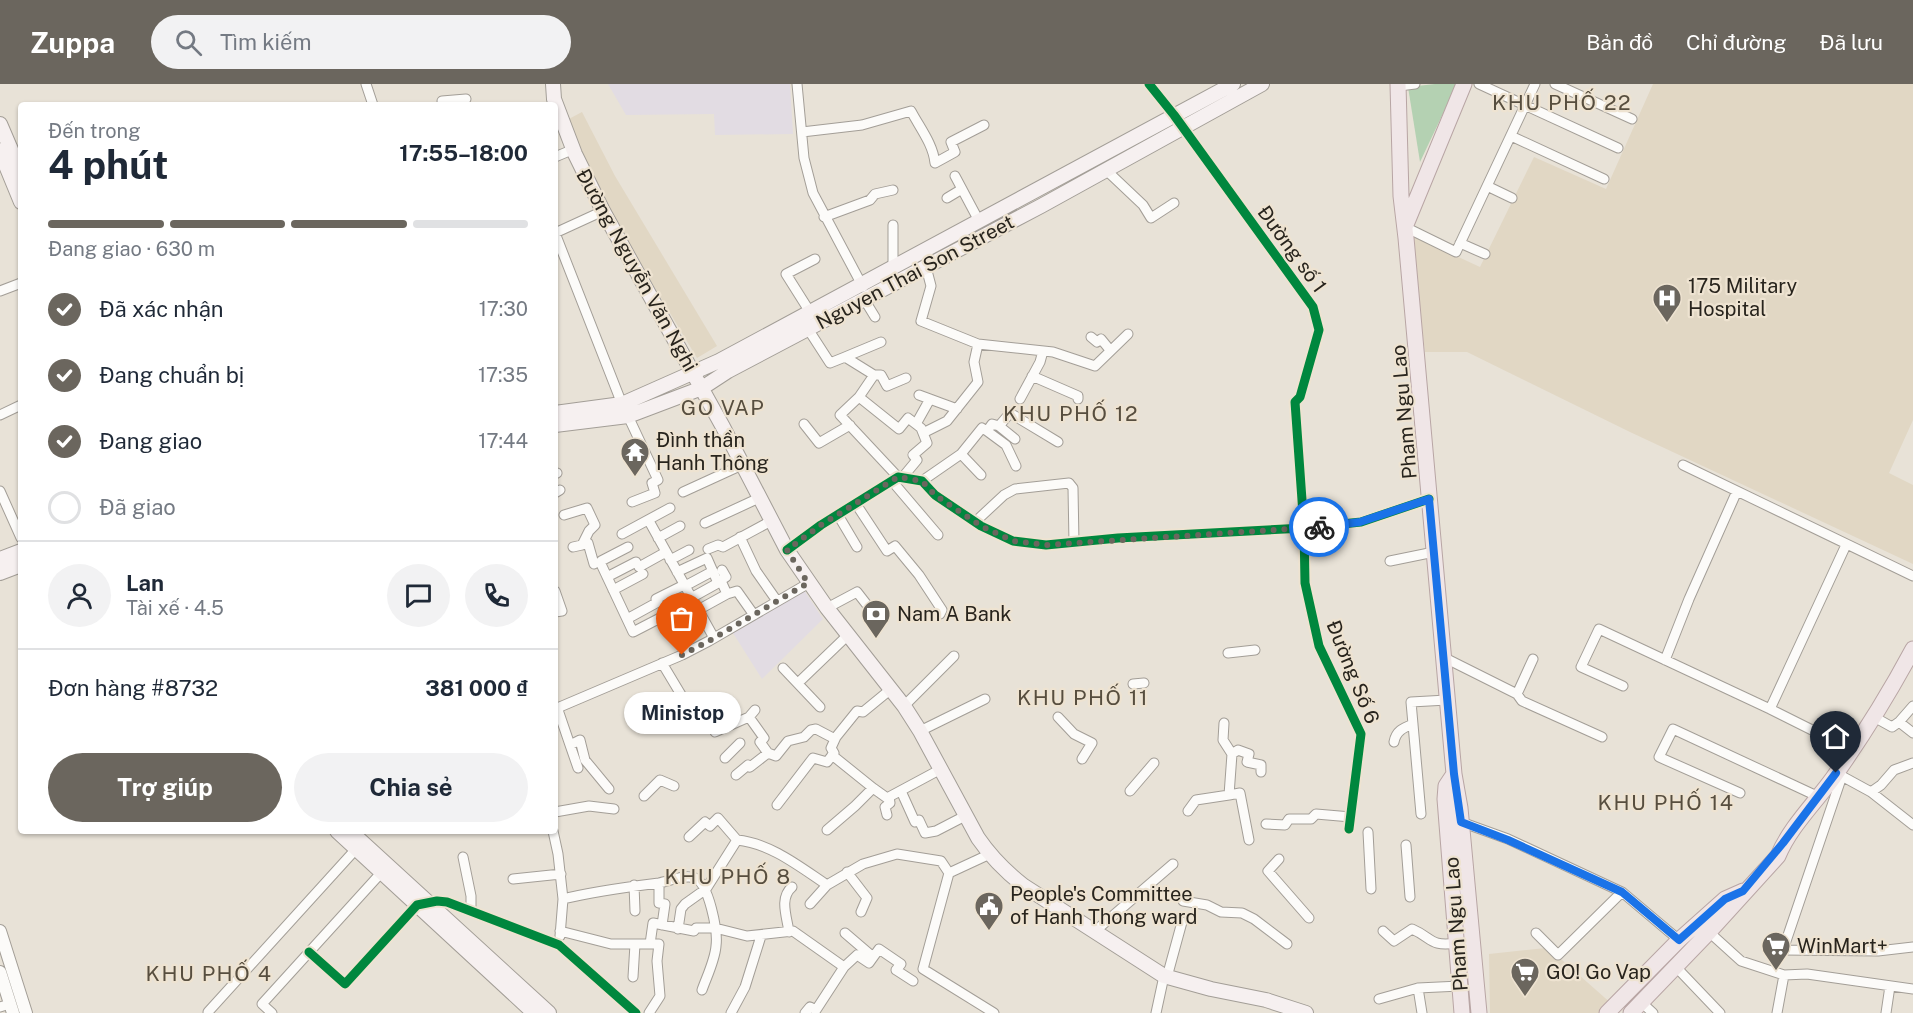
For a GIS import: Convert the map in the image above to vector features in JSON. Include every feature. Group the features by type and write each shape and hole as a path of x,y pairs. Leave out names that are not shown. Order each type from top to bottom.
{"main road":[{"name":"Đường Nguyễn Văn Nghi","path":"553,84 555,102"},
{"name":"Đường Nguyễn Văn Nghi","path":"560,84 558,108 603,211 702,388 787,550 808,583 921,731 965,816 990,854 1003,869 1024,886 1166,977 1266,1000 1306,1013"},
{"name":"Nguyen Thai Son Street","path":"558,413 625,410 1233,84"},
{"name":"Nguyen Thai Son Street","path":"558,424 625,410 702,388 728,371 926,267 1262,84"},
{"path":"1405,227 1464,84"},
{"name":"Pham Ngu Lao","path":"1399,85 1401,196 1454,774 1446,786 1445,799 1462,1013"},
{"path":"0,124 18,192"},
{"path":"5,149 18,168"},
{"path":"0,559 18,552"},
{"path":"0,573 18,566"},
{"path":"1619,1013 1740,894 1839,775 1852,750 1909,668 1913,649"},
{"path":"1454,774 1470,1013"},
{"path":"1457,818 1479,1013"},
{"path":"344,834 381,873 423,904 534,1013"},
{"path":"344,834 549,1013"},
{"path":"1636,1007 1778,856 1783,843"},
{"path":"1607,1013 1679,940 1725,899 1740,894"}],"street":[{"path":"366,84 372,102"},
{"path":"797,84 804,158 813,193 861,283 875,317"},
{"path":"1149,84 1174,115"},
{"path":"1399,85 1415,84"},
{"path":"1479,84 1618,148"},
{"path":"1405,227 1456,252 1535,84"},
{"path":"1555,84 1632,119"},
{"path":"442,101 466,99"},
{"path":"802,132 862,125 911,111 925,139 933,149 936,163 955,152 951,142 984,125"},
{"name":"Đường số 1","path":"1174,115 1313,307 1319,330 1300,397 1295,402 1304,528"},
{"path":"1510,136 1604,179"},
{"path":"558,156 574,149"},
{"path":"1106,170 1143,205 1151,218 1174,203"},
{"path":"955,176 979,221"},
{"path":"1487,186 1512,198"},
{"path":"947,198 962,189"},
{"path":"824,217 870,200 875,194 893,190"},
{"path":"558,232 603,211"},
{"path":"893,225 893,266"},
{"path":"558,241 625,410 658,480 652,483 655,493 632,502"},
{"path":"1460,243 1485,254"},
{"path":"810,312 786,274 815,259"},
{"path":"926,267 931,286 921,321 978,344 1053,352 1095,366 1128,334"},
{"path":"0,291 18,284"},
{"path":"808,329 830,363 881,342"},
{"path":"1091,337 1097,342 1101,339 1110,350"},
{"path":"923,433 947,422 978,382 974,362 978,344"},
{"path":"1020,399 1040,362 1043,351"},
{"path":"845,357 874,375 881,375 887,386 906,378"},
{"path":"874,375 859,397 840,415 897,478 938,535"},
{"path":"1032,376 1078,396 1078,399"},
{"path":"919,395 957,409"},
{"path":"787,550 897,478 917,460 913,455 927,442 921,428 908,418 899,429 859,397"},
{"path":"916,424 930,399"},
{"path":"0,415 18,406"},
{"path":"999,426 1010,413 1058,442"},
{"path":"804,424 819,442 850,425"},
{"path":"987,431 992,424 999,426 1015,440"},
{"path":"922,481 961,454 982,428 1006,445 1016,466"},
{"path":"961,454 981,475"},
{"path":"683,492 742,465"},
{"path":"1683,465 1913,576"},
{"path":"897,478 922,481 935,495 975,522 1013,541 1046,545 1304,528 1360,522 1429,499"},
{"path":"975,522 1004,495 1015,489 1069,483 1073,488 1074,543"},
{"path":"0,491 18,531"},
{"path":"1665,660 1689,599 1737,491"},
{"path":"705,523 759,498"},
{"path":"856,504 887,551 895,546 919,575 942,610 940,614"},
{"path":"564,515 587,508 595,525 578,546 588,543 614,590 633,632 664,616"},
{"path":"622,534 670,508"},
{"path":"838,515 857,546"},
{"path":"649,521 714,639"},
{"path":"677,572 708,554 718,545 723,547 771,521"},
{"path":"658,538 680,526"},
{"name":"Đường Số 6","path":"1304,528 1305,584 1319,646 1361,734 1349,830"},
{"path":"740,537 756,571 777,601"},
{"path":"1770,709 1846,544"},
{"path":"597,562 628,547"},
{"path":"607,577 689,550"},
{"path":"1390,561 1434,552"},
{"path":"708,554 717,570 718,582"},
{"path":"614,590 639,568"},
{"path":"627,619 717,570"},
{"path":"718,582 722,583 727,594"},
{"path":"691,598 718,582"},
{"path":"558,707 714,639 808,583"},
{"path":"698,610 737,591 754,615"},
{"path":"827,608 857,592 871,610"},
{"path":"558,600 562,611 558,612"},
{"path":"1623,686 1581,667 1599,628 1852,750"},
{"path":"798,683 848,635"},
{"path":"1228,653 1255,650"},
{"path":"904,706 954,656"},
{"path":"1443,657 1517,694 1522,701 1602,737"},
{"path":"1517,694 1533,659"},
{"path":"662,663 689,708"},
{"path":"783,668 820,707"},
{"path":"1133,684 1144,682"},
{"path":"777,805 813,758 826,762 834,753 831,748 835,739 857,711 863,712 891,689"},
{"path":"921,731 985,699"},
{"path":"1421,814 1411,702 1447,700"},
{"path":"1874,717 1892,727 1913,706"},
{"path":"558,713 578,768"},
{"path":"715,732 752,713 764,738 760,742 768,753 776,756 788,741 804,736 811,730 816,729 835,739"},
{"path":"1058,717 1074,734 1092,743 1082,759"},
{"path":"1899,722 1913,733"},
{"path":"1224,723 1223,740 1232,754 1229,795"},
{"path":"1394,742 1395,735 1402,728 1413,724"},
{"path":"1740,793 1659,757 1673,729 1819,797"},
{"path":"570,745 580,740 585,760 609,789"},
{"path":"725,758 740,743"},
{"path":"1232,754 1238,750 1249,754 1247,762 1262,765 1262,772"},
{"path":"736,775 768,753"},
{"path":"832,755 887,798 941,769"},
{"path":"1130,791 1154,763"},
{"path":"1871,792 1881,785 1894,770 1913,763"},
{"path":"1913,825 1871,792 1839,775 1783,950 1878,951 1913,947"},
{"path":"644,796 660,780 674,786"},
{"path":"826,830 873,788"},
{"path":"901,791 915,822 919,819 925,833 936,831 965,816"},
{"path":"1188,811 1196,800 1240,793 1249,840"},
{"path":"886,814 885,807 890,802 889,797"},
{"path":"558,811 590,806 614,808"},
{"path":"1266,824 1285,825 1289,819 1311,819 1316,814 1351,817"},
{"path":"689,837 705,822 710,826 718,818 737,840 753,841 789,860 827,885"},
{"path":"1457,818 1622,892 1679,940"},
{"path":"1368,832 1371,889"},
{"path":"554,834 563,899 559,945"},
{"path":"678,928 681,909 706,889 737,840"},
{"path":"1406,845 1410,897"},
{"path":"208,1012 356,849"},
{"path":"810,904 827,885 847,872 863,864 897,854 940,861 949,873"},
{"path":"990,854 949,873 923,969 993,1013"},
{"path":"463,857 471,896 471,911"},
{"path":"1279,859 1268,871 1309,918"},
{"path":"1094,932 1173,864"},
{"path":"847,872 867,898 861,912"},
{"path":"272,1013 262,1004 381,873"},
{"path":"513,879 561,874"},
{"path":"563,899 596,891 660,883 688,876 698,879 706,889 715,928 716,947 702,990"},
{"path":"660,883 659,903 665,904 662,925"},
{"path":"634,885 635,911"},
{"path":"789,932 784,899 786,892 792,887"},
{"path":"1536,933 1558,955 1622,892"},
{"path":"1183,900 1207,905 1221,912 1242,913 1287,944"},
{"path":"309,952 345,984 423,904 447,902 559,945 636,1013"},
{"path":"1156,1013 1182,922"},
{"path":"649,1013 660,996 652,923 694,931 696,928 715,928 747,936 793,932 844,967"},
{"path":"1383,931 1394,941 1412,929 1430,941 1441,945 1457,942"},
{"path":"0,931 26,1013"},
{"path":"561,931 611,944 654,944"},
{"path":"1709,932 1741,961 1784,975 1807,974 1913,989"},
{"path":"846,933 873,957"},
{"path":"731,1013 746,987 761,936"},
{"path":"633,977 635,944"},
{"path":"805,1013 810,1006 816,1010 844,967 857,955 869,963 879,949 901,964 897,970 913,981"},
{"path":"1676,966 1720,1013"},
{"path":"0,972 8,1008"},
{"path":"1777,1013 1784,975"},
{"path":"1379,999 1418,988 1460,986"},
{"path":"1886,1013 1890,986"},
{"path":"1418,988 1422,1013"},
{"path":"1404,992 1406,1003"},
{"path":"1636,1007 1653,1013"}],"shaded area":[{"path":"608,84 790,84 793,134 715,135 714,114 626,115"},
{"name":"175 Military Hospital","path":"1653,84 1913,84 1913,420 1889,473 1913,485 1913,564 1630,432 1467,352 1425,352 1411,235 1480,267 1534,157 1606,189"},
{"path":"582,112 615,176 717,346 697,358 595,188 567,120"},
{"path":"804,590 823,619 762,679 733,633"},
{"name":"GO! Go Vap","path":"1546,948 1613,1005 1605,1013 1490,1013 1489,954"}],"green space":[{"path":"1457,84 1420,162 1408,87"}],"cycle path":[{"path":"1149,84 1313,307 1319,330 1300,397 1295,402 1304,528 1305,583 1319,646 1361,734 1349,829"},
{"path":"787,550 821,525 898,477 922,481 935,495 981,526 1013,541 1046,545 1118,538 1304,528 1361,522 1429,499"},
{"path":"309,952 345,984 417,905 437,901 447,902 559,945 636,1013"}],"way so far":[{"path":"682,655 808,583 787,550 821,525 898,477 922,481 935,495 981,526 1013,541 1046,545 1118,538 1319,527"}],"place":[{"name":"175 Military Hospital","path":"1667,324"},
{"name":"Đình thần Hanh Thông","path":"635,478"},
{"name":"Nam A Bank","path":"876,640"},
{"name":"Ministop","path":"682,655"},
{"name":"People's Committee of Hanh Thong ward","path":"989,932"},
{"name":"WinMart+","path":"1776,972"},
{"name":"GO! Go Vap","path":"1525,998"}],"district":[{"name":"KHU PHỐ 22","path":"1562,103"},
{"name":"GO VAP","path":"723,408"},
{"name":"KHU PHỐ 12","path":"1071,414"},
{"name":"KHU PHỐ 11","path":"1083,698"},
{"name":"KHU PHỐ 14","path":"1666,803"},
{"name":"KHU PHỐ 8","path":"728,877"},
{"name":"KHU PHỐ 4","path":"209,974"}],"route":[{"path":"1319,527 1360,522 1429,499 1454,774 1461,822 1508,840 1622,892 1679,940 1725,899 1743,891 1836,773"}]}
